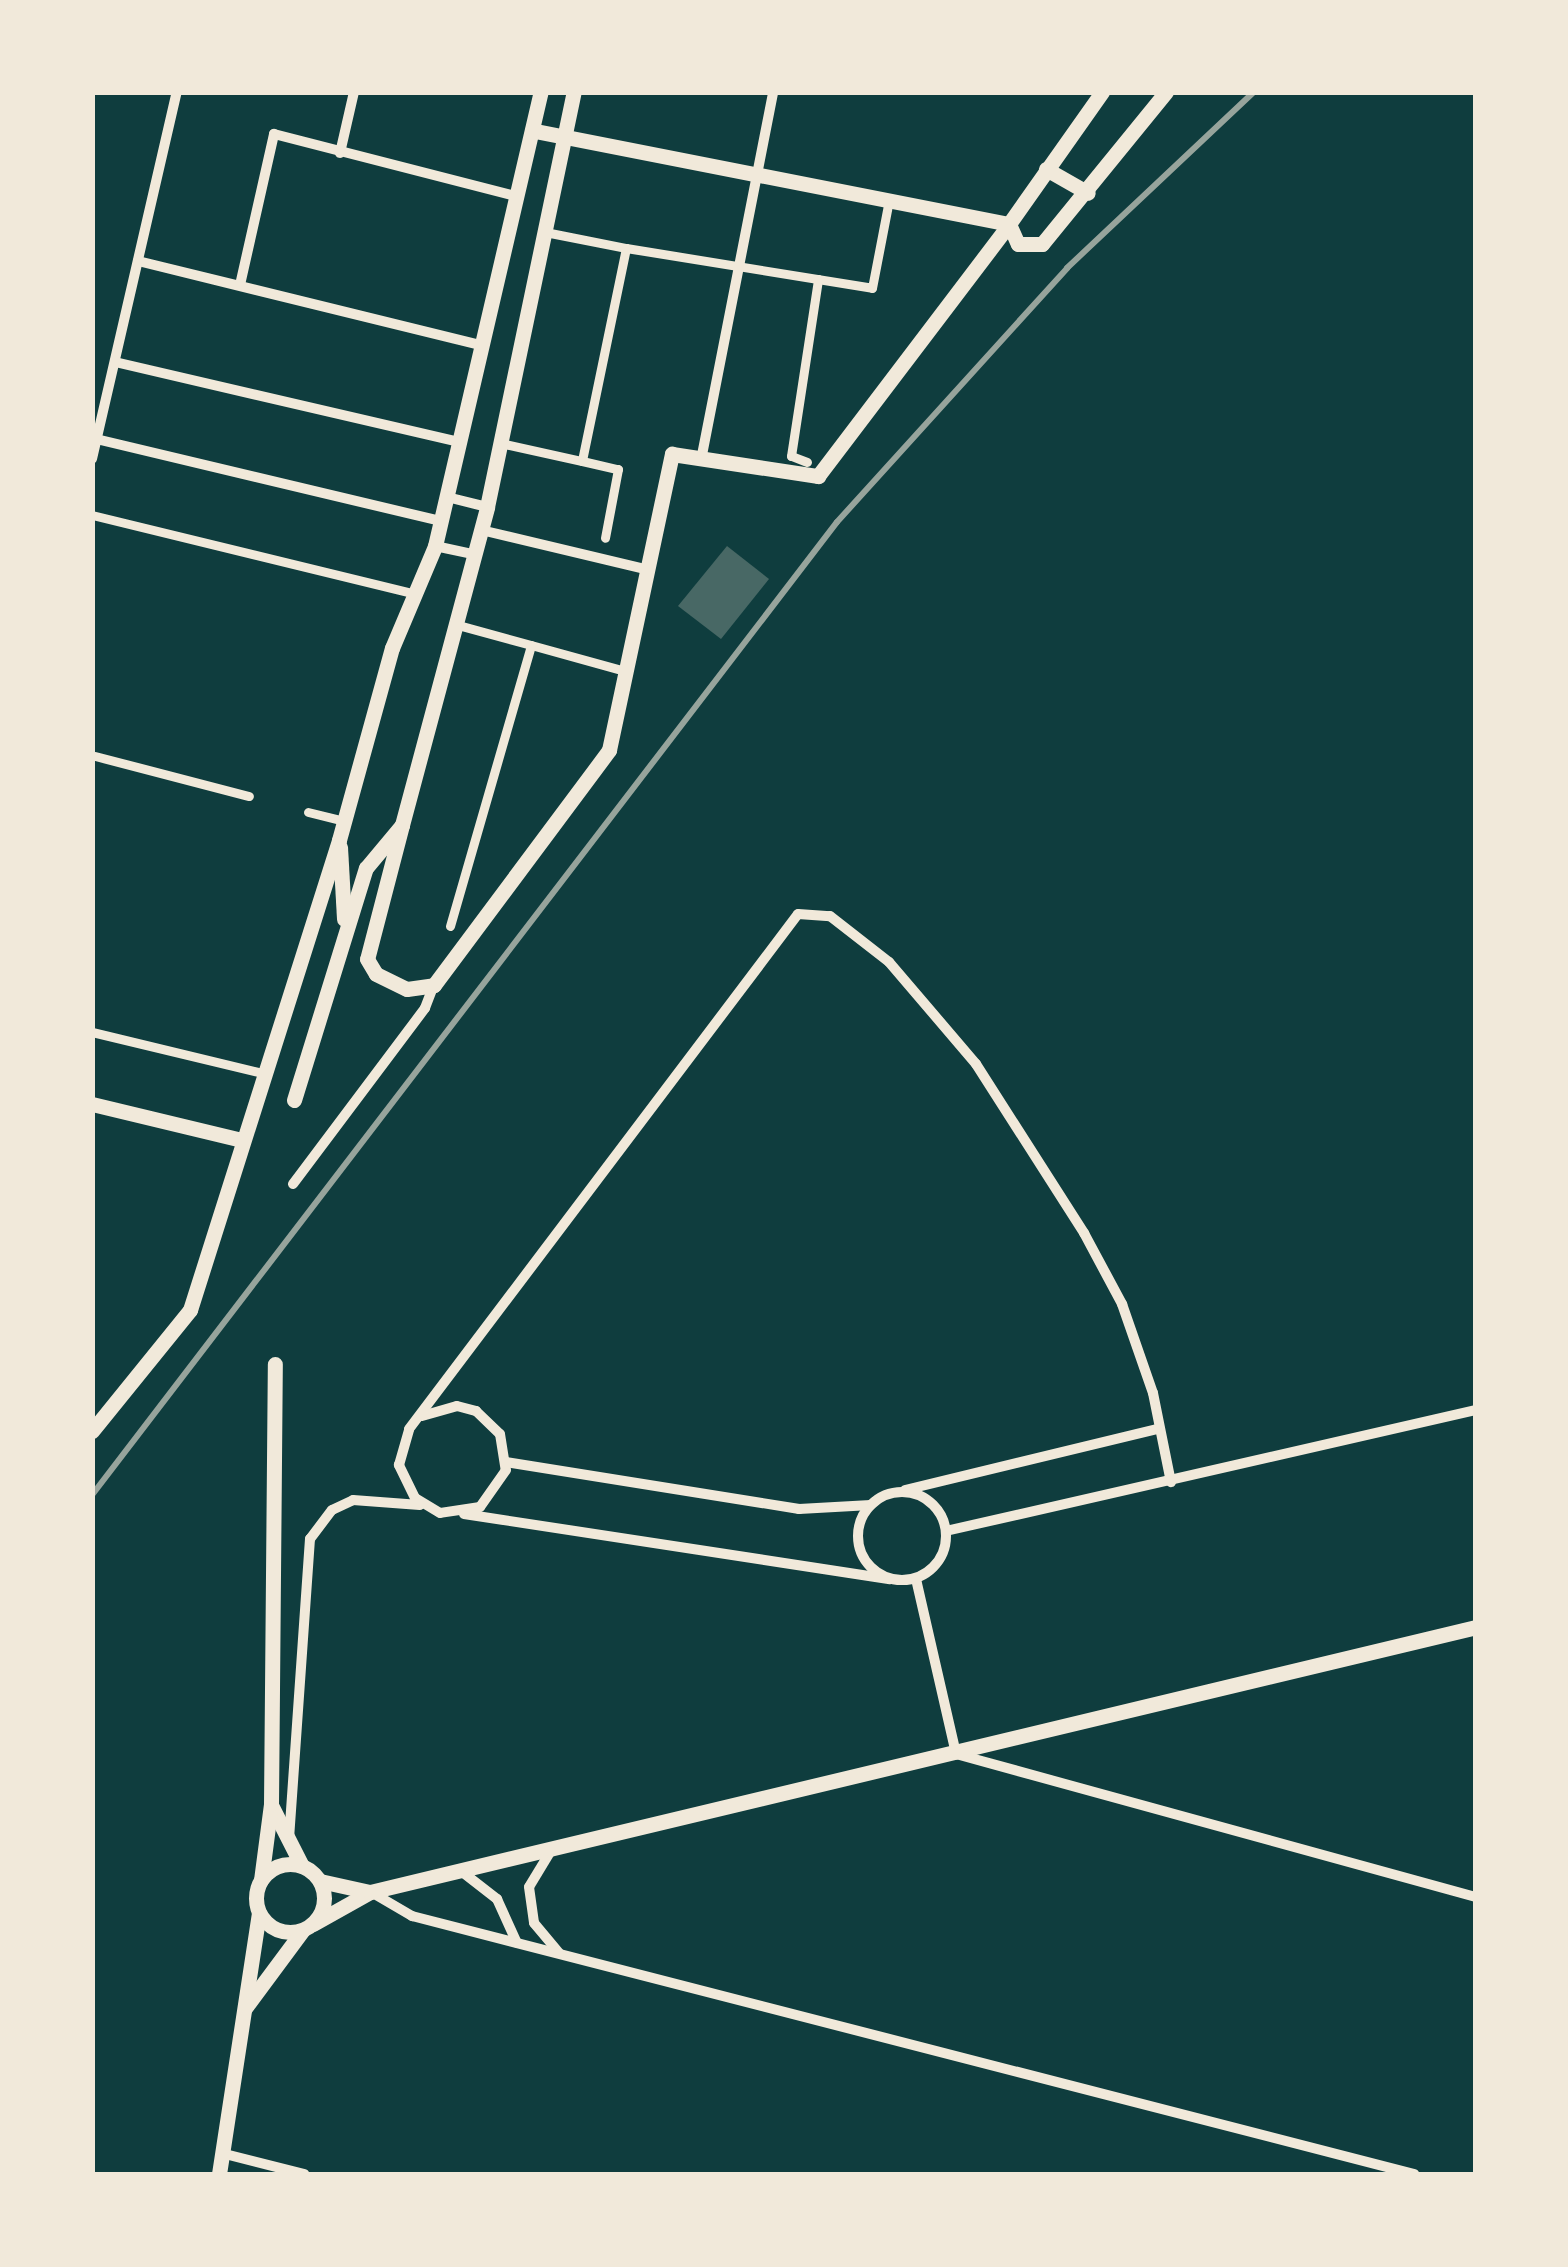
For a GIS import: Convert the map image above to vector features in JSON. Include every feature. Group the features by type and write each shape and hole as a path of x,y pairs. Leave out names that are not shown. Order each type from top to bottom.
{"street":[{"path":"92,459 177,92"},
{"path":"340,153 354,92"},
{"path":"92,1431 190,1310 339,840 392,648 418,595 435,546 540,92"},
{"path":"434,985 390,984 367,959 481,530 574,92"},
{"path":"702,455 773,92"},
{"path":"293,1184 426,1008 434,985 609,750 672,454 702,455 818,476 1009,224 1102,92"},
{"path":"1009,224 1018,244 1042,244 1166,92"},
{"path":"532,130 1009,224"},
{"path":"240,285 274,134 516,196"},
{"path":"1046,169 1088,192"},
{"path":"545,232 872,288 889,200"},
{"path":"582,461 626,248"},
{"path":"138,262 484,346"},
{"path":"807,462 792,456 818,279"},
{"path":"115,362 460,442"},
{"path":"95,438 441,521"},
{"path":"500,443 618,468 604,538"},
{"path":"447,497 486,507"},
{"path":"92,515 418,595"},
{"path":"481,530 645,568"},
{"path":"435,546 474,554"},
{"path":"454,624 625,671"},
{"path":"450,926 531,645"},
{"path":"95,756 249,796"},
{"path":"308,812 344,821"},
{"path":"294,1100 366,868 402,825"},
{"path":"339,840 345,928"},
{"path":"422,1505 404,1483 399,1465 409,1429 798,914 830,916 889,962 976,1064 1122,1304 1153,1393 1157,1429 1171,1482"},
{"path":"92,1032 264,1073"},
{"path":"92,1104 242,1140"},
{"path":"219,2174 259,1913 270,1804 274,1364"},
{"path":"422,1416 458,1406 476,1411 500,1434 506,1462 494,1494 463,1513"},
{"path":"946,1531 1476,1410"},
{"path":"506,1462 798,1510 870,1505 896,1492 1157,1429"},
{"path":"289,1845 310,1539 332,1510 353,1500 422,1505 890,1580 916,1578 940,1559 946,1531 924,1498 896,1492"},
{"path":"870,1505 857,1541 866,1562 890,1580"},
{"path":"916,1578 956,1754"},
{"path":"259,1913 276,1929 308,1927 370,1892 1476,1627"},
{"path":"956,1754 1476,1897"},
{"path":"270,1804 302,1866 320,1881 370,1892 412,1916 1414,2174"},
{"path":"552,1849 529,1887 534,1924 560,1954"},
{"path":"261,1880 280,1866 302,1866"},
{"path":"461,1871 497,1899 517,1943"},
{"path":"242,2011 324,1903 320,1881"},
{"path":"222,2153 304,2174"}],"building":[{"path":"727,546 769,579 721,639 678,606"}],"railway":[{"path":"92,1495 837,522 1067,268 1254,92"}]}
